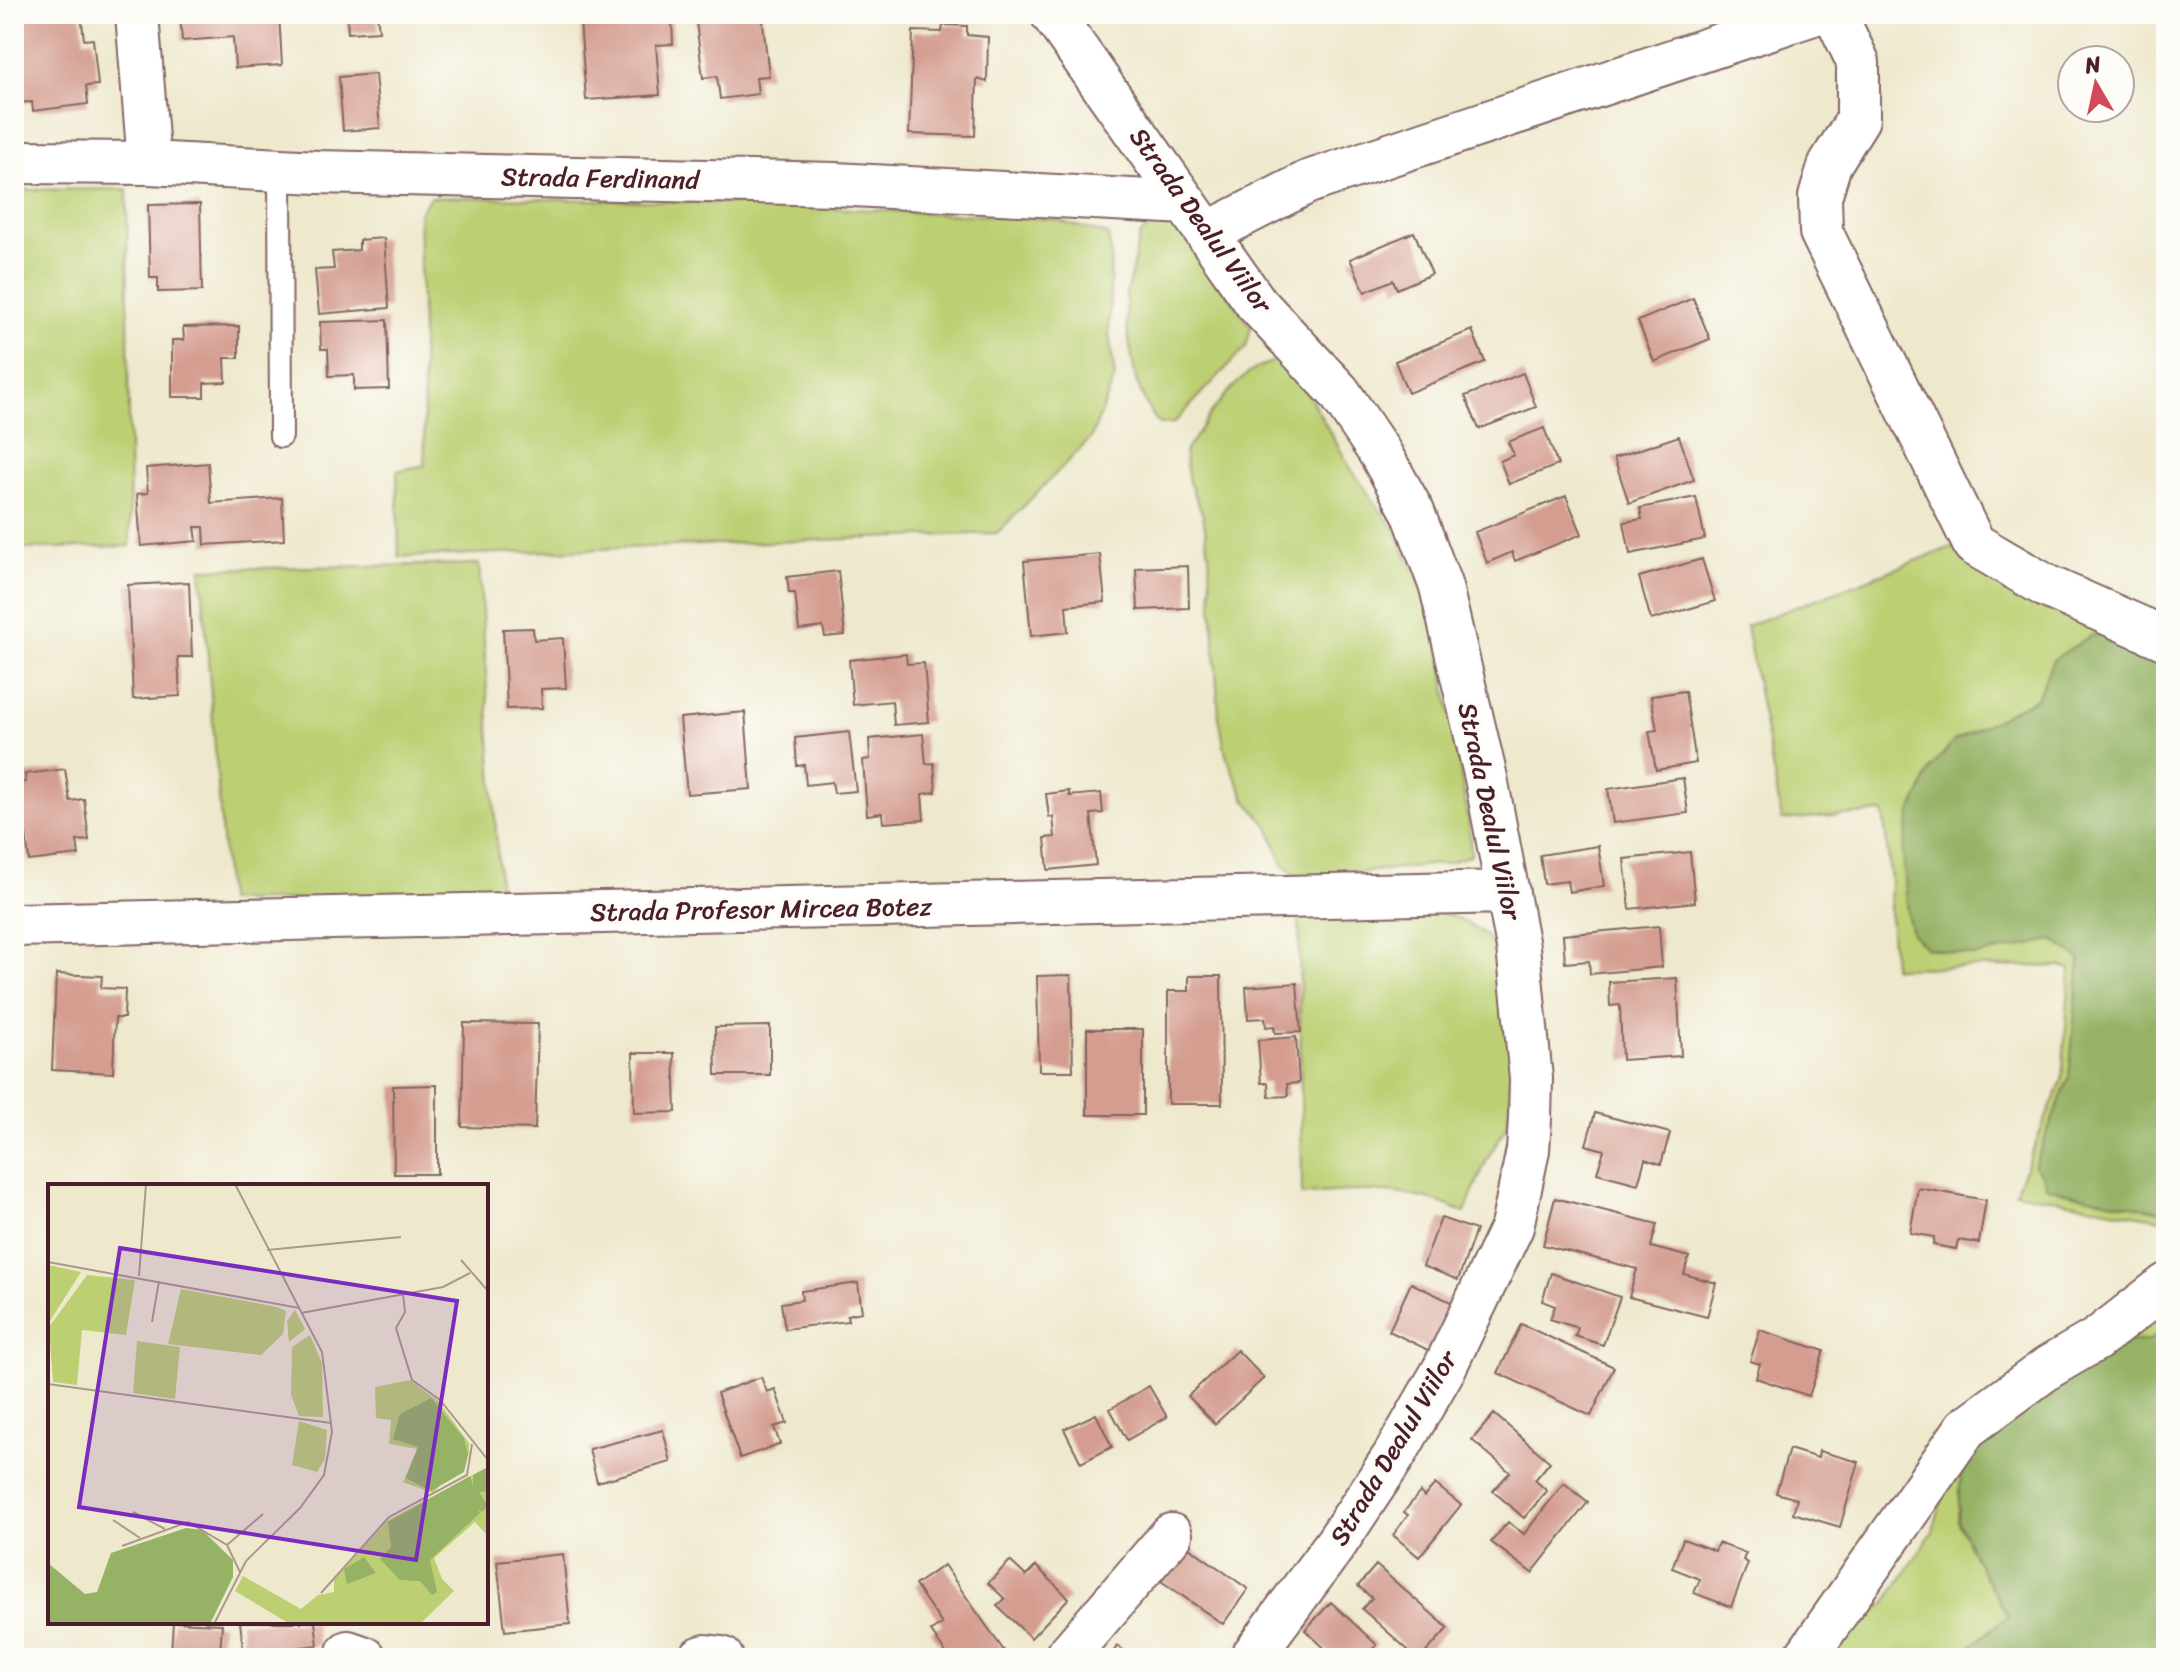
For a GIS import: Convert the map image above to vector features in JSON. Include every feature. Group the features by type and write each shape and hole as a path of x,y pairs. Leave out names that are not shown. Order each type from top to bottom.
{"street":[{"path":"137,14 149,163"},
{"name":"Strada Dealul Viilor","path":"1052,14 1256,303 1339,392 1380,453 1413,512 1441,587 1486,778 1518,947 1531,1079 1528,1150 1512,1227 1444,1369 1394,1456 1337,1542 1251,1658"},
{"path":"1197,218 1813,14"},
{"path":"1835,14 1858,62 1858,119 1830,164 1820,197 1821,232 1974,544 2046,586 2166,639"},
{"name":"Strada Ferdinand","path":"14,162 149,163 280,170 835,184 1197,218"},
{"name":"Strada Profesor Mircea Botez","path":"14,925 1508,892"},
{"path":"1805,1658 1966,1428 2049,1367 2097,1339 2166,1285"},
{"path":"1065,1658 1171,1535"},
{"path":"700,1658 722,1658"}],"lane":[{"path":"280,170 281,436"}],"green space":[{"path":"127,189 130,546 14,549 14,190"},
{"path":"430,197 710,202 1053,219 1108,235 1111,254 1109,333 1115,377 1091,438 997,533 399,557 397,471 425,465 419,214"},
{"path":"1167,220 1182,228 1251,327 1246,347 1174,423 1159,424 1147,407 1136,380 1127,328 1126,295 1140,235 1152,223"},
{"path":"1287,357 1351,469 1392,526 1415,571 1440,651 1469,825 1471,855 1448,863 1298,879 1282,862 1269,827 1245,799 1226,755 1219,718 1209,554 1203,515 1189,482 1184,453 1216,406 1235,385 1257,368"},
{"path":"1957,545 2166,653 2166,1220 2015,1192 2062,1080 2070,969 2060,966 1893,968 1891,881 1883,812 1782,820 1746,626"},
{"path":"479,564 500,895 227,901 201,569"},
{"path":"2111,633 2166,663 2166,1212 2046,1186 2034,1166 2069,1077 2080,959 2053,940 1975,956 1926,948 1912,934 1908,917 1903,852 1911,813 1931,768 1954,741 2037,698 2053,660 2090,636"},
{"path":"1299,910 1440,911 1483,934 1496,952 1510,1028 1509,1107 1505,1128 1482,1170 1465,1213 1406,1194 1344,1191 1302,1195"},
{"path":"2166,1294 2166,1658 1814,1658 1837,1627 1884,1605 1933,1531 1947,1480"},
{"path":"2166,1327 2166,1658 1956,1658 2008,1616 1976,1561 1958,1521 1962,1457 1984,1430 2121,1341 2150,1341"}],"building":[{"path":"14,14 81,14 84,40 93,39 98,85 86,86 88,104 33,111 32,102 14,103"},
{"path":"180,14 279,14 282,65 235,68 233,37 182,41"},
{"path":"325,14 377,14 379,31 348,33 347,18 325,20"},
{"path":"656,14 657,20 672,19 673,44 656,45 660,95 586,100 580,20"},
{"path":"695,14 762,14 769,76 756,77 758,94 720,99 717,76 703,78"},
{"path":"943,25 967,26 967,35 988,37 987,82 977,79 975,136 909,134 913,31 942,32"},
{"path":"375,74 380,128 343,131 339,77"},
{"path":"200,204 202,291 158,292 158,278 150,278 148,205"},
{"path":"1414,232 1432,274 1397,289 1393,280 1365,292 1350,259"},
{"path":"384,238 389,308 319,314 315,270 334,269 332,252 359,250 359,240"},
{"path":"1693,298 1710,339 1654,362 1638,321"},
{"path":"387,320 389,389 354,390 354,375 329,376 328,349 321,349 320,322"},
{"path":"239,326 239,358 225,358 226,382 204,383 204,397 172,397 172,340 184,340 183,327"},
{"path":"1472,330 1485,362 1408,393 1395,361"},
{"path":"1523,373 1536,407 1479,429 1465,396"},
{"path":"1544,428 1558,465 1509,484 1500,461 1514,455 1508,442"},
{"path":"1679,436 1694,480 1629,503 1614,458"},
{"path":"208,463 211,503 282,498 284,540 205,545 204,527 195,527 197,541 141,546 137,494 148,493 146,468"},
{"path":"1566,496 1582,534 1515,561 1512,552 1487,563 1475,532"},
{"path":"1696,497 1705,539 1630,554 1624,522 1642,519 1640,508"},
{"path":"1100,554 1105,602 1066,606 1068,632 1031,636 1024,561"},
{"path":"1702,559 1715,601 1651,620 1639,577"},
{"path":"1188,566 1189,608 1138,610 1136,568"},
{"path":"838,571 845,635 825,637 823,627 799,630 795,593 789,593 787,577"},
{"path":"189,582 192,657 178,657 180,696 133,699 128,585"},
{"path":"533,628 534,640 563,638 566,688 541,689 542,708 507,709 503,629"},
{"path":"906,654 907,664 924,663 929,722 894,725 892,701 853,705 849,660"},
{"path":"1685,691 1696,763 1656,770 1649,731 1657,730 1651,696"},
{"path":"745,712 751,789 687,794 680,718"},
{"path":"849,732 856,791 834,793 832,782 806,785 804,765 797,766 795,738"},
{"path":"923,734 926,764 934,763 936,792 922,794 924,820 883,823 882,813 867,815 863,760 870,759 869,739"},
{"path":"65,769 70,801 84,799 89,840 77,841 79,855 29,861 26,834 14,836 14,783 26,782 25,774"},
{"path":"1683,778 1688,813 1613,823 1608,789"},
{"path":"1069,791 1069,796 1101,793 1103,813 1091,814 1096,865 1048,870 1045,838 1055,837 1046,794"},
{"path":"1598,846 1604,886 1569,892 1567,881 1544,884 1540,855"},
{"path":"1690,852 1695,902 1630,909 1624,859"},
{"path":"1659,926 1662,967 1590,974 1589,961 1565,963 1563,935"},
{"path":"56,974 102,976 101,988 125,989 124,1018 115,1018 113,1073 52,1070"},
{"path":"1071,975 1073,1071 1039,1071 1037,976"},
{"path":"1189,976 1221,976 1222,1104 1168,1104 1168,991 1189,991"},
{"path":"1677,978 1681,1056 1622,1060 1620,1005 1610,1006 1609,982"},
{"path":"1297,983 1301,1032 1275,1033 1274,1026 1266,1027 1265,1018 1248,1019 1246,987"},
{"path":"464,1023 538,1024 535,1129 462,1127"},
{"path":"770,1026 770,1075 716,1075 715,1027"},
{"path":"1087,1029 1143,1029 1143,1115 1087,1115"},
{"path":"1296,1037 1299,1083 1287,1084 1288,1096 1269,1097 1268,1083 1261,1083 1258,1040"},
{"path":"633,1053 674,1053 676,1112 634,1113"},
{"path":"437,1085 437,1174 394,1174 393,1086"},
{"path":"1595,1113 1670,1133 1661,1164 1645,1159 1638,1184 1597,1173 1604,1150 1586,1145"},
{"path":"1918,1188 1986,1200 1979,1243 1958,1240 1956,1249 1933,1245 1934,1237 1910,1233"},
{"path":"1555,1198 1657,1224 1651,1247 1689,1257 1684,1274 1716,1283 1707,1317 1629,1297 1637,1269 1543,1245"},
{"path":"1441,1218 1476,1230 1458,1280 1423,1266"},
{"path":"1551,1273 1620,1297 1603,1345 1575,1336 1578,1328 1550,1319 1555,1306 1542,1301"},
{"path":"858,1283 862,1312 847,1315 848,1321 785,1329 781,1303 802,1300 801,1291"},
{"path":"1411,1283 1453,1303 1430,1351 1389,1331"},
{"path":"1521,1324 1614,1367 1591,1416 1498,1373"},
{"path":"1760,1330 1824,1351 1809,1396 1756,1378 1760,1364 1750,1361"},
{"path":"1237,1350 1264,1378 1215,1424 1188,1396"},
{"path":"761,1377 767,1392 775,1389 787,1423 774,1427 780,1444 740,1458 717,1393"},
{"path":"1149,1386 1167,1417 1127,1440 1110,1409"},
{"path":"1096,1414 1112,1447 1081,1463 1064,1429"},
{"path":"1494,1414 1550,1462 1535,1480 1547,1491 1524,1518 1493,1491 1510,1472 1472,1440"},
{"path":"663,1430 671,1462 597,1482 589,1449"},
{"path":"1789,1449 1818,1458 1819,1451 1859,1462 1840,1527 1793,1513 1797,1499 1776,1493"},
{"path":"1564,1483 1588,1502 1532,1573 1491,1542 1508,1522 1524,1534"},
{"path":"1435,1484 1461,1505 1419,1557 1393,1535 1408,1515 1404,1512 1420,1492 1424,1497"},
{"path":"1683,1539 1715,1551 1718,1543 1746,1553 1743,1560 1748,1563 1731,1607 1694,1593 1700,1579 1672,1568"},
{"path":"1186,1545 1248,1589 1223,1624 1161,1581"},
{"path":"563,1554 570,1624 505,1631 497,1561"},
{"path":"1010,1561 1026,1576 1036,1566 1069,1598 1031,1638 997,1606 1005,1599 988,1583"},
{"path":"944,1565 1009,1658 949,1658 931,1631 942,1624 915,1585"},
{"path":"1376,1565 1448,1628 1421,1658 1417,1658 1362,1609 1372,1598 1358,1586"},
{"path":"1331,1602 1377,1645 1366,1658 1335,1658 1305,1630"},
{"path":"173,1624 222,1624 220,1655 171,1653"},
{"path":"240,1624 315,1624 318,1645 244,1655"},
{"path":"1117,1646 1136,1658 1110,1658"}]}
